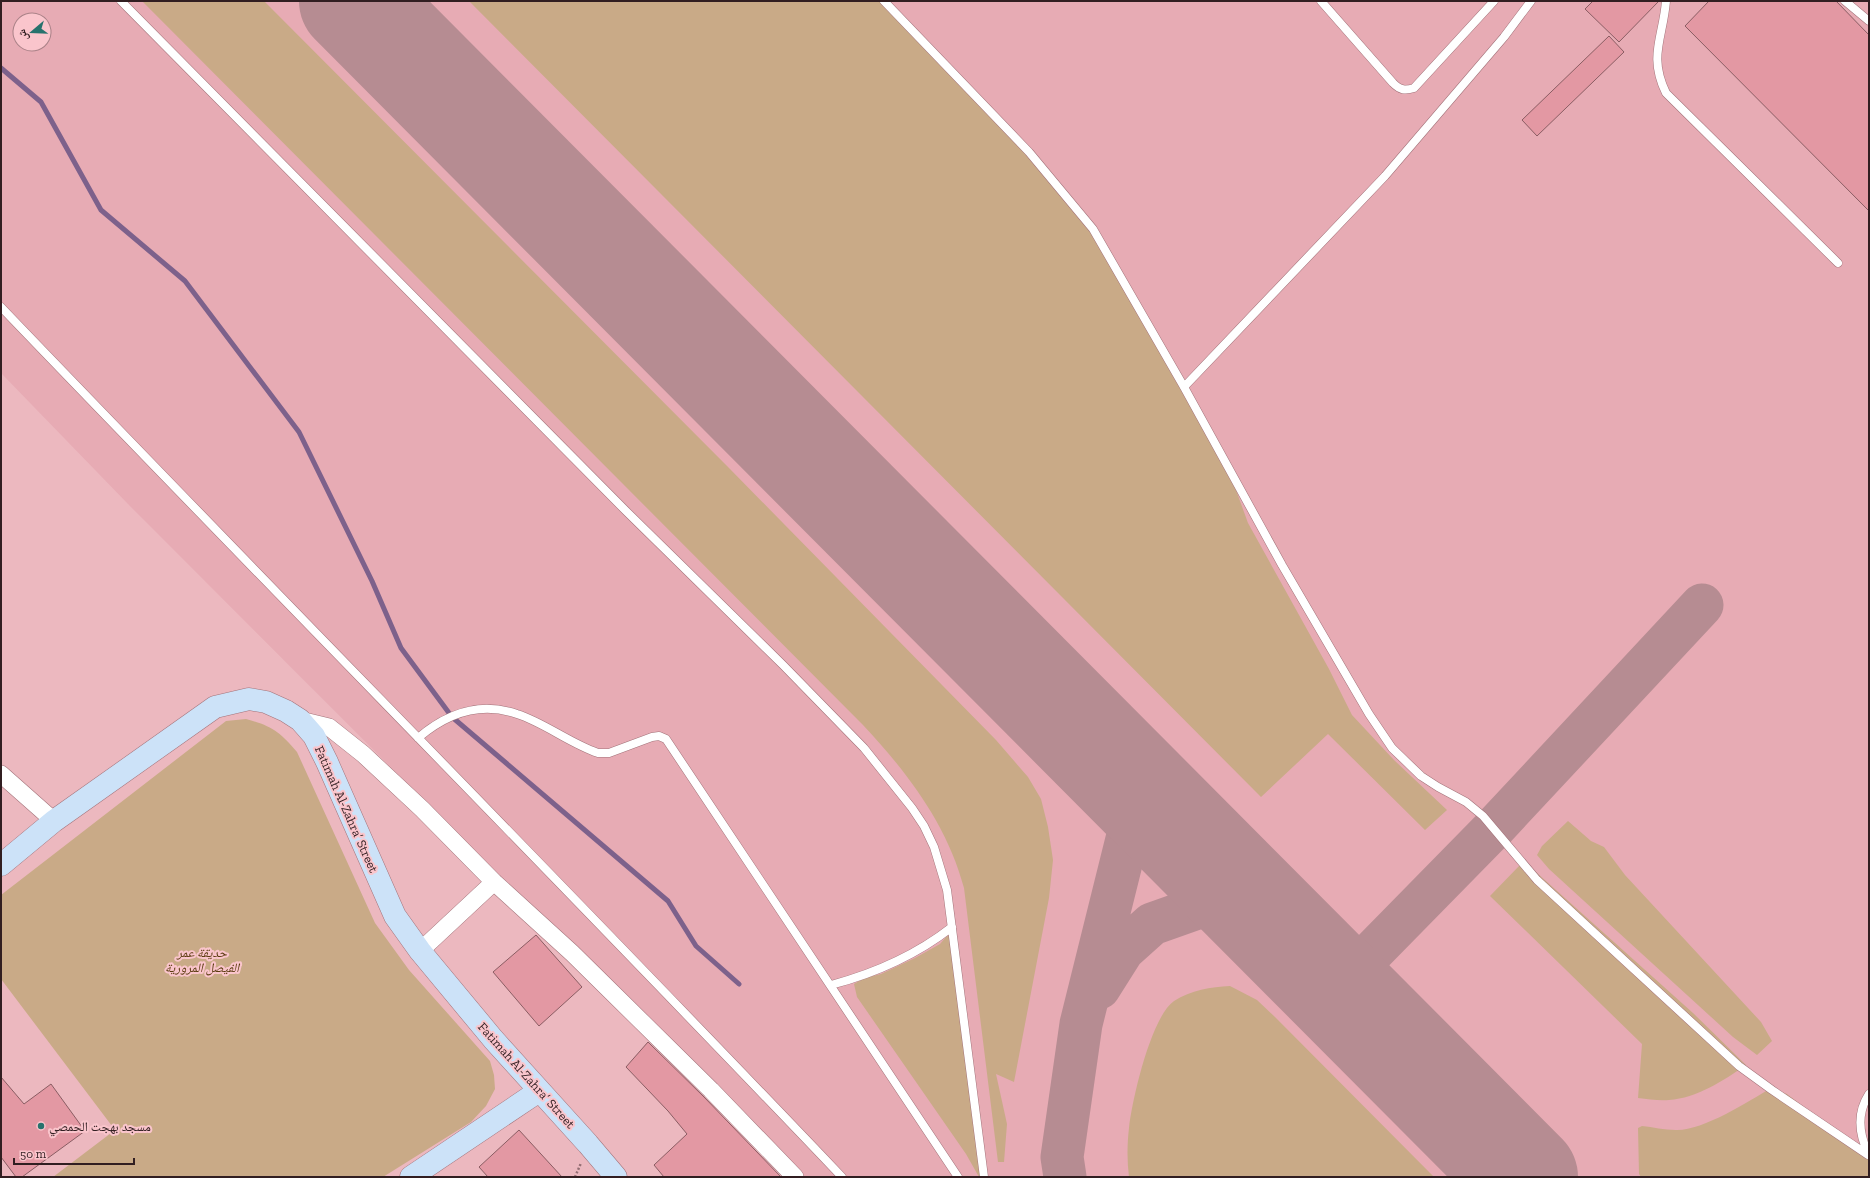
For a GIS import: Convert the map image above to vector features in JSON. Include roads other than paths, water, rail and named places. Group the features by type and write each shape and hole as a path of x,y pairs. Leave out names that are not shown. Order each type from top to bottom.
{"street":[{"name":"Fatimah Al-Zahra’ Street","path":"1,865 54,821 215,707 249,698 266,702 300,720 314,736 395,916 420,951 539,1091 616,1177"},
{"path":"300,720 329,727 339,733 422,809 494,882 572,953 711,1090 795,1177"},
{"path":"1,774 54,821"},
{"path":"420,951 494,882"},
{"path":"410,1177 539,1091"}],"lane":[{"path":"121,1 626,511 783,665 864,748 912,808 934,847 947,890 984,1177"},
{"path":"884,1 1029,152 1085,219 1100,240 1158,344 1184,386 1282,565 1376,725 1392,748 1421,776 1466,802 1483,816 1542,885 1739,1066 1869,1155"},
{"path":"1321,1 1393,83 1399,88 1407,90 1414,88 1494,1"},
{"path":"1184,386 1385,176 1504,37 1531,1"},
{"path":"1666,1 1657,52 1656,67 1666,93 1838,263"},
{"path":"1845,1 1869,21"},
{"path":"1,307 842,1177"},
{"path":"418,738 432,726 447,717 464,711 482,709 500,710 518,714 598,753 609,753 652,737 659,736 666,739 958,1177"},
{"path":"831,985 857,978 907,958 930,944 952,927"},
{"path":"1869,1094 1864,1101 1859,1120 1861,1138 1869,1155"}],"waterway":[{"path":"1,68 41,102 101,210 185,281 299,432 372,581 401,648 452,717 668,901 696,946 739,984"}],"place":[{"name":"مسجد بهجت الحمصي","path":"41,1126"}],"park label":[{"name":"حديقة عمر الفيصل المرورية","path":"202,960"}]}
